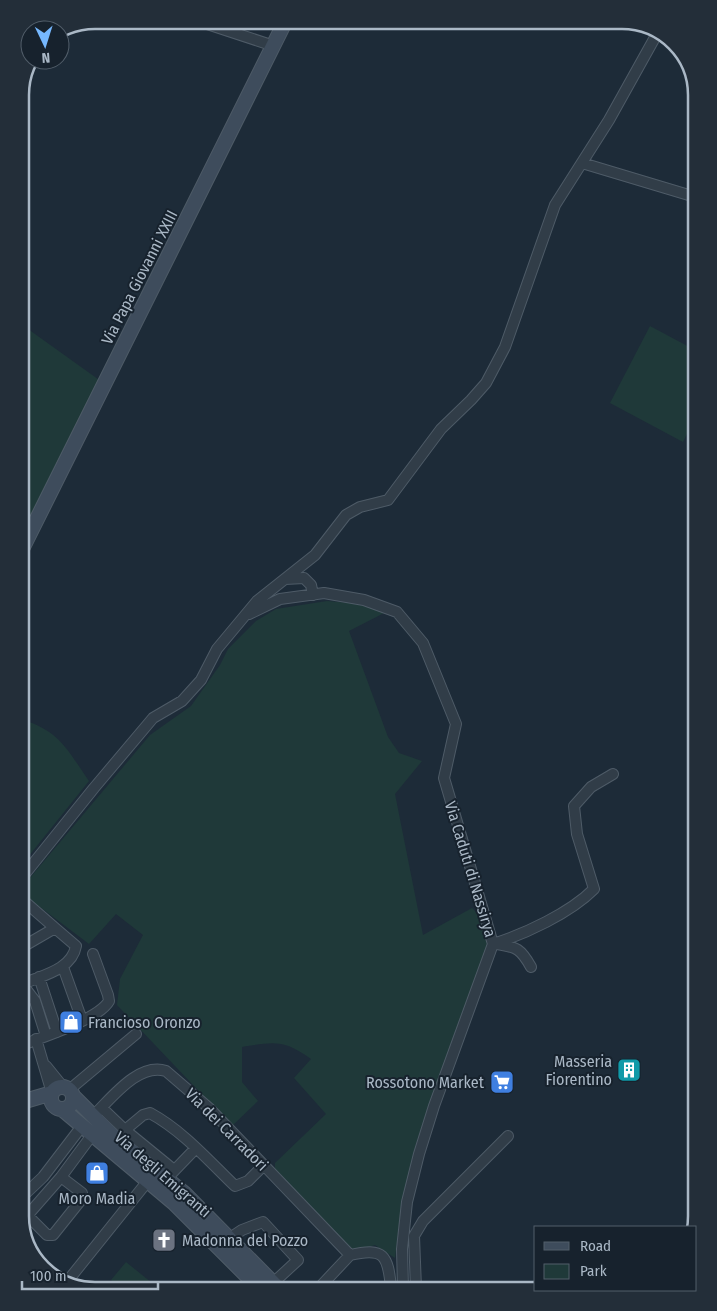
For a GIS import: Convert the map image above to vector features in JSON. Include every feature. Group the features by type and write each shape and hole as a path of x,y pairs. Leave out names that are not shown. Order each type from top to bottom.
{"main road":[{"name":"Via Papa Giovanni XXIII","path":"29,535 282,29"},
{"path":"29,1100 62,1096"},
{"path":"29,1108 62,1096"},
{"name":"Via degli Emigranti","path":"62,1096 92,1122 147,1182 180,1210 253,1282"},
{"name":"Via degli Emigranti","path":"92,1122 170,1174 184,1193 272,1282"}],"street":[{"path":"222,29 274,46"},
{"path":"29,869 153,718 182,701 201,680 217,649 257,601 315,555 346,515 360,507 388,500 441,428 472,400 486,382 508,339 555,204 610,120 655,38"},
{"path":"582,163 688,195"},
{"path":"286,579 304,578 311,585 313,595"},
{"path":"272,589 280,600"},
{"name":"Via Caduti di Nassirya","path":"246,616 280,600 324,593 364,600 397,612 423,643 456,724 444,778 494,944 434,1106 419,1154 407,1202 402,1250 403,1282"},
{"path":"494,944 580,903 594,889 577,834 574,806 591,787 613,774"},
{"path":"29,905 76,946 74,954 63,967 39,977 29,986"},
{"path":"29,943 54,928"},
{"path":"494,944 515,947 524,955 531,967"},
{"path":"29,1042 82,1020 107,1005 109,1001 93,954"},
{"path":"63,967 82,1020"},
{"path":"39,977 57,1032"},
{"path":"29,994 35,1001 46,1078 62,1096 136,1034"},
{"name":"Via dei Carradori","path":"92,1122 133,1079 148,1070 157,1068 166,1071 209,1108 350,1255"},
{"path":"125,1130 143,1115 150,1113 180,1132 235,1186 248,1181 264,1165"},
{"path":"92,1122 125,1130 170,1174 196,1148"},
{"path":"29,1210 61,1177 92,1122"},
{"path":"29,1190 92,1122"},
{"path":"416,1282 414,1236 423,1221 508,1136"},
{"path":"29,1212 47,1235 54,1235 82,1200 82,1193 61,1177"},
{"path":"70,1277 147,1182"},
{"name":"Via degli Emigranti","path":"230,1238 242,1230 263,1222 298,1260 279,1282"},
{"path":"324,1282 350,1255 367,1251 379,1252 385,1258 390,1282"}],"green space":[{"path":"650,326 688,346 688,432 683,442 610,403"},
{"path":"29,330 102,382 29,527"},
{"path":"327,601 352,603 386,612 349,631 388,737 399,753 422,761 395,794 423,935 472,908 480,916 488,943 416,1144 401,1211 395,1258 375,1245 352,1252 275,1171 275,1163 326,1114 294,1078 311,1059 285,1045 271,1043 242,1047 242,1082 258,1101 232,1126 117,1005 120,979 143,935 116,914 89,944 29,899 29,879 150,735 191,706 220,665 228,649 256,621 276,609"},
{"path":"29,722 55,736 69,751 89,781 29,856"},
{"path":"126,1262 151,1282 114,1282 111,1280"}],"place":[{"name":"Francioso Oronzo","path":"71,1022"},
{"name":"Masseria Fiorentino","path":"629,1070"},
{"name":"Rossotono Market","path":"502,1082"},
{"name":"Moro Madia","path":"97,1173"},
{"name":"Madonna del Pozzo","path":"164,1240"}]}
